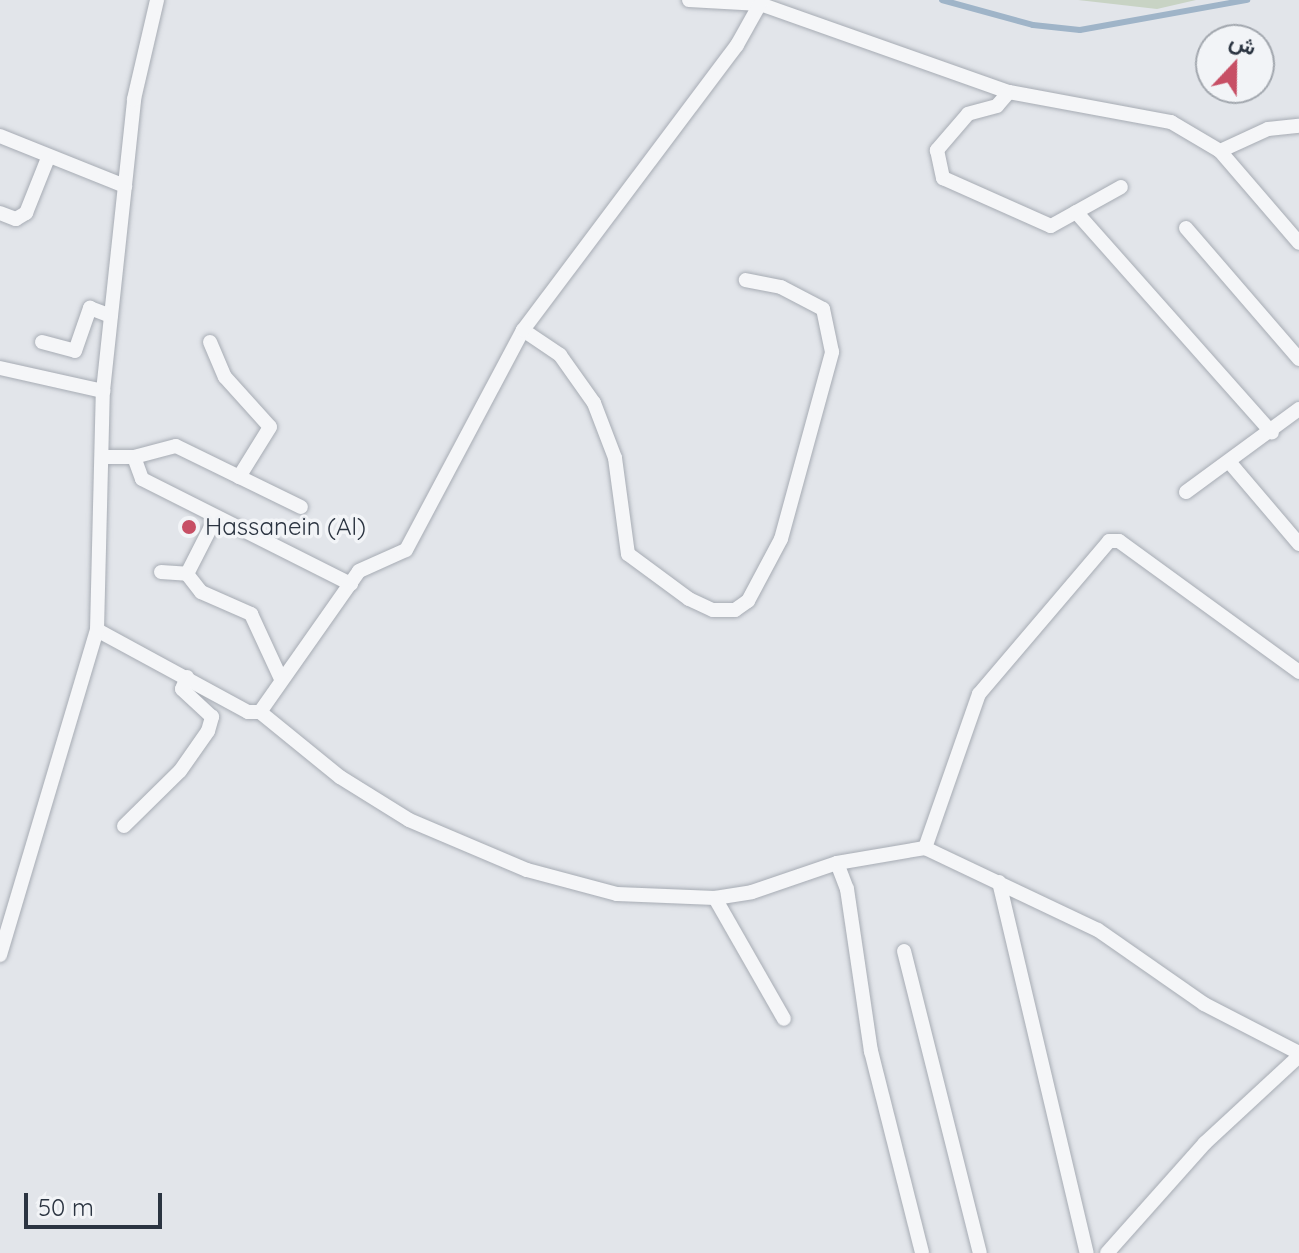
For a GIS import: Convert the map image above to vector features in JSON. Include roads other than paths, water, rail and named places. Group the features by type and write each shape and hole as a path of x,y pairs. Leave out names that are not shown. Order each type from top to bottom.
{"street":[{"path":"0,955 97,630 103,391 143,43 157,0"},
{"path":"689,0 760,4 1009,92 1171,122 1220,151 1299,243"},
{"path":"260,712 359,571 406,550 418,533 523,330 737,45 760,4"},
{"path":"1009,92 997,106 968,114 937,150 943,178 1051,226 1121,187"},
{"path":"1220,151 1268,129 1299,126"},
{"path":"0,136 48,158 125,186"},
{"path":"0,213 16,219 26,213 48,158"},
{"path":"1076,212 1272,433"},
{"path":"1186,228 1299,359"},
{"path":"523,330 560,355 594,403 615,458 628,554 689,599 713,610 735,610 748,601 781,539 832,352 823,309 781,287 746,280"},
{"path":"42,342 75,351 90,308 111,316"},
{"path":"210,342 225,377 270,427 239,477"},
{"path":"0,368 103,391"},
{"path":"1231,464 1299,409"},
{"path":"102,457 134,457 176,446 301,507"},
{"path":"134,457 142,479 351,584"},
{"path":"1186,492 1223,462 1231,464 1299,544"},
{"path":"187,574 216,517"},
{"path":"925,848 979,694 1109,541 1119,541 1299,672"},
{"path":"161,572 187,574 201,592 251,614 281,679"},
{"path":"97,630 248,712 260,712 366,795 515,865 617,894 715,898 752,892 837,863 925,848 1098,930 1204,1004 1299,1054 1205,1143 1107,1253"},
{"path":"124,826 180,771 208,731 212,717 182,689 187,677"},
{"path":"837,863 847,889 871,1051 922,1253"},
{"path":"999,882 1087,1253"},
{"path":"715,898 784,1019"},
{"path":"904,951 980,1253"}],"waterway":[{"path":"942,0 1033,25 1080,30 1247,0"}],"place":[{"name":"Hassanein (Al)","path":"189,527"}]}
